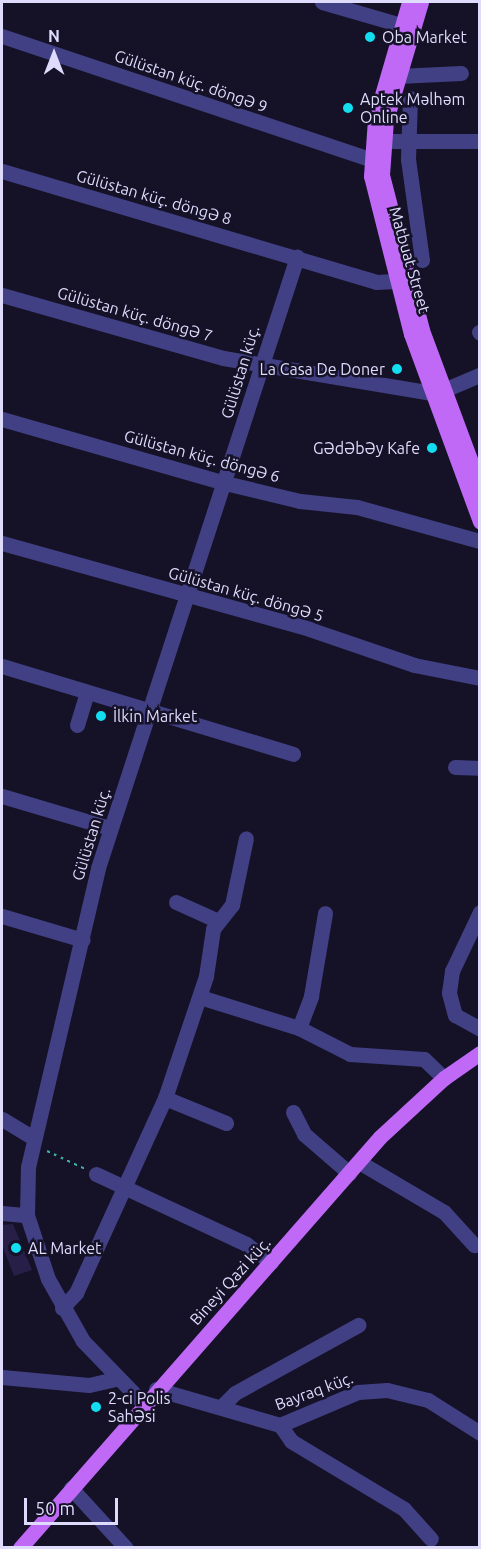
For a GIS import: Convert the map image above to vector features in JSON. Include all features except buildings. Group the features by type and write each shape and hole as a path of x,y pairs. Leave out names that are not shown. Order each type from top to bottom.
{"main road":[{"name":"Matbuat Street","path":"376,159 383,141 398,76 409,2"},
{"name":"Matbuat Street","path":"421,2 406,27 376,159 401,280 438,392 480,486"},
{"name":"Matbuat Street","path":"471,467 480,522"},
{"name":"Bineyi Qazi küç.","path":"20,1548 156,1389 354,1167 444,1078 480,1053"}],"street":[{"path":"322,2 406,27"},
{"name":"Gülüstan küç. döngə 9","path":"2,36 376,159"},
{"path":"398,76 461,73"},
{"path":"410,98 407,143 422,260"},
{"path":"383,141 407,143 480,141"},
{"name":"Gülüstan küç. döngə 8","path":"2,171 376,282 401,280"},
{"name":"Gülüstan küç.","path":"144,1404 114,1379 62,1308 27,1215 33,1142 110,828 190,596 260,365 297,257"},
{"name":"Gülüstan küç. döngə 7","path":"2,295 260,365 438,392"},
{"path":"438,392 480,375"},
{"name":"Gülüstan küç. döngə 6","path":"2,419 225,483 394,519 480,541"},
{"name":"Gülüstan küç. döngə 5","path":"2,543 190,596 414,666 480,678"},
{"path":"2,666 293,754"},
{"path":"77,725 87,692"},
{"path":"455,767 480,768"},
{"path":"2,796 110,828"},
{"path":"62,1308 76,1293 122,1187 165,1098 200,997 218,921 232,905 246,838"},
{"path":"176,902 218,921"},
{"path":"480,912 452,970 449,993 455,1015 480,1029"},
{"path":"299,1029 311,996 325,914"},
{"path":"2,916 83,940"},
{"path":"200,997 299,1029 350,1054 424,1059 444,1078"},
{"path":"165,1098 226,1123"},
{"path":"293,1112 304,1134 354,1167 444,1212 474,1245"},
{"path":"2,1119 7,1130 33,1142"},
{"path":"96,1174 246,1244 271,1262"},
{"path":"2,1213 27,1215"},
{"path":"222,1406 358,1325"},
{"path":"2,1377 88,1385 114,1379"},
{"name":"Bayraq küç.","path":"156,1389 222,1406 258,1422 280,1425 358,1392 387,1390 428,1400 480,1433"},
{"path":"280,1425 291,1441 404,1509 431,1539"},
{"path":"71,1488 126,1548"}],"path":[{"path":"33,1142 96,1174"}],"place":[{"name":"Oba Market","path":"370,37"},
{"name":"Aptek Mәlhәm Online","path":"348,108"},
{"name":"La Casa De Doner","path":"397,369"},
{"name":"Gədəbəy Kafe","path":"432,448"},
{"name":"İlkin Market","path":"101,716"},
{"name":"AL Market","path":"16,1248"},
{"name":"2-ci Polis Sahəsi","path":"96,1407"}]}
